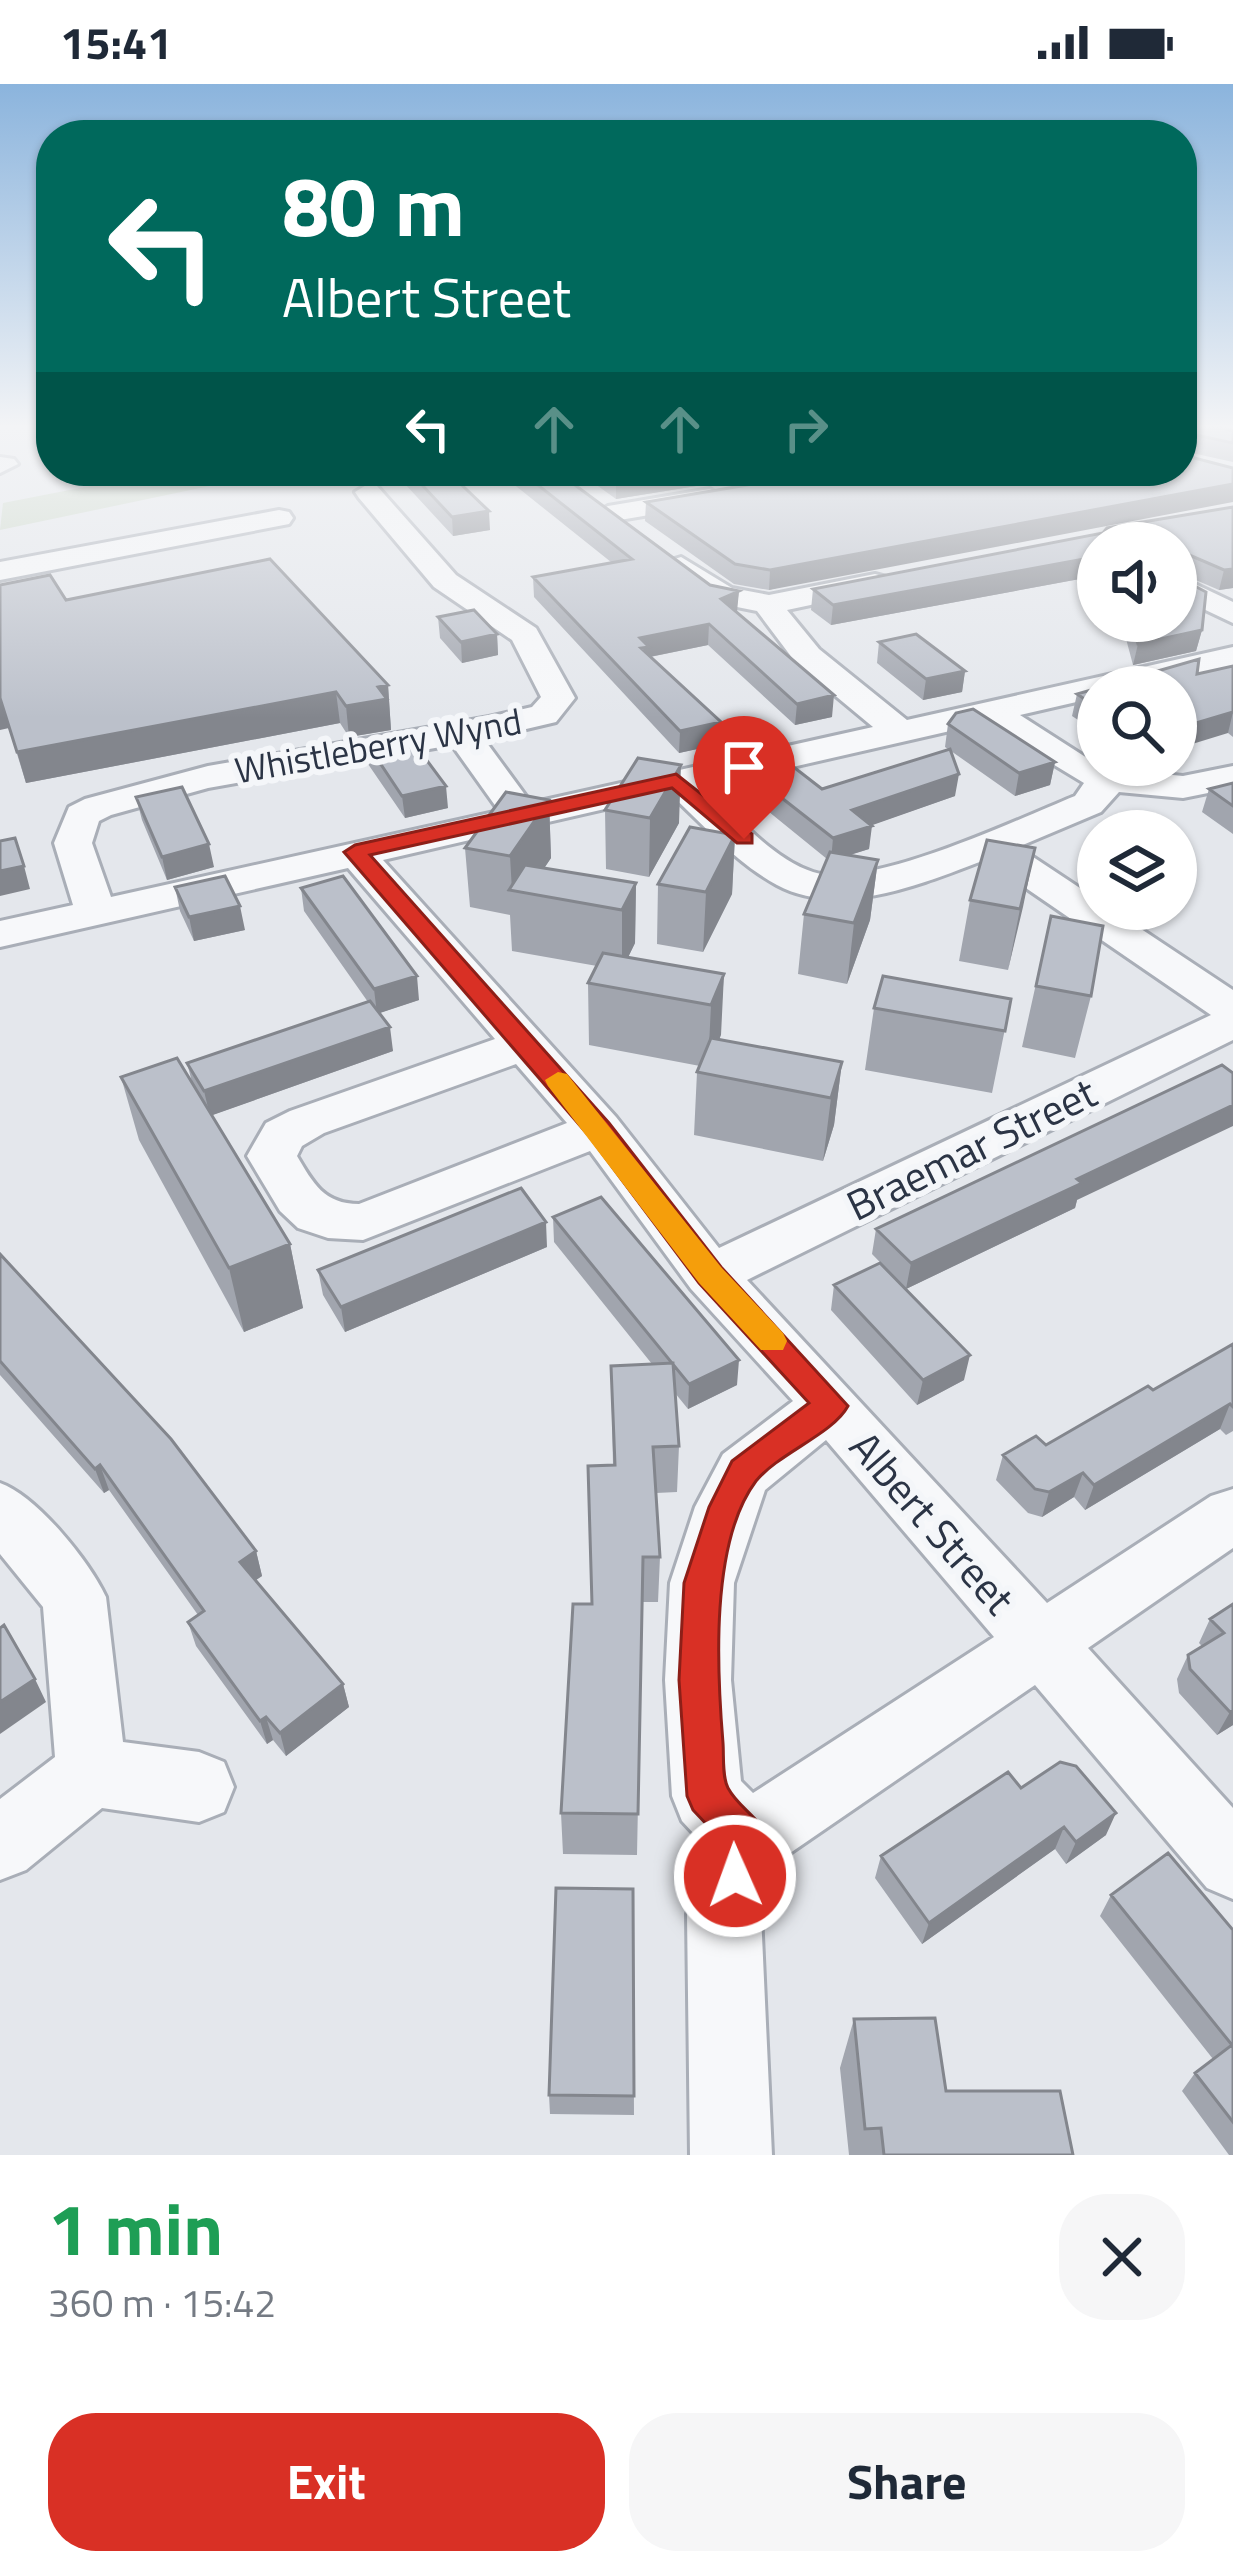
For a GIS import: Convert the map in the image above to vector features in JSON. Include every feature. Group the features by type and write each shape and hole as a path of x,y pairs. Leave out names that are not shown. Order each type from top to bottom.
{"street":[{"path":"0,571 244,525"},
{"name":"Whistleberry Wynd","path":"95,911 73,843 82,815 98,806 253,766 544,715 558,698 526,635 446,581 396,525"},
{"path":"623,525 723,596 770,604 908,577"},
{"path":"1197,595 1233,614"},
{"path":"770,604 777,625 796,644 899,731"},
{"path":"0,934 1233,657"},
{"path":"989,711 1077,763"},
{"path":"461,733 520,814"},
{"path":"1197,784 1233,777"},
{"path":"676,781 778,868 816,886 860,886 886,880 1088,804 1102,786"},
{"path":"986,843 1233,1010"},
{"name":"Albert Street","path":"355,852 599,1129 710,1275 832,1406 1233,1862"},
{"name":"Braemar Street","path":"710,1275 1233,1022"},
{"path":"527,1044 307,1122 283,1135 272,1156 305,1211 332,1224 364,1222 599,1129"},
{"path":"747,1838 707,1796 698,1680 702,1583 726,1507 744,1472 784,1437 832,1406"},
{"path":"0,1509 74,1597 91,1772"},
{"path":"731,2155 724,1914 747,1838 1233,1515"},
{"path":"0,1844 91,1772 199,1787"}],"building":[{"path":"588,525 628,525 710,585 739,591 721,599 834,695 797,704 709,624 640,638 649,647 641,648 721,722 680,731 533,577 632,559"},
{"path":"679,525 1014,525 770,570 735,564"},
{"path":"1197,525 1233,525 1233,569 1197,558"},
{"path":"1077,538 1077,560 833,605 813,589"},
{"path":"270,559 388,685 378,687 387,699 346,706 336,692 17,752 0,698 0,585 50,575 66,600"},
{"path":"1197,587 1206,592 1202,630 1197,631"},
{"path":"474,610 497,634 461,642 438,617"},
{"path":"916,634 965,671 926,679 879,642"},
{"path":"1233,666 1233,712 1197,723 1197,674"},
{"path":"973,709 1055,762 1019,773 948,724 956,713"},
{"path":"408,735 446,786 402,796 366,742"},
{"path":"950,749 959,774 852,810 872,826 833,838 755,777 791,765 822,789"},
{"path":"638,758 681,765 650,818 605,810"},
{"path":"1233,783 1233,806 1209,789"},
{"path":"182,787 209,844 162,857 136,797"},
{"path":"506,792 549,800 510,856 465,848"},
{"path":"690,827 735,835 706,892 658,884"},
{"path":"15,838 24,866 0,871 0,841"},
{"path":"987,840 1035,848 1020,909 970,900"},
{"path":"830,852 878,860 854,923 804,914"},
{"path":"525,865 636,883 622,910 509,890"},
{"path":"225,876 240,906 189,917 175,887"},
{"path":"343,876 417,976 374,989 301,888"},
{"path":"1051,916 1077,921 1077,930 1102,930 1091,996 1036,986"},
{"path":"603,953 724,974 711,1005 588,983"},
{"path":"883,976 1011,999 1005,1031 874,1008"},
{"path":"370,1001 390,1027 204,1091 187,1063"},
{"path":"711,1038 842,1062 831,1098 697,1072"},
{"path":"177,1058 290,1244 229,1268 121,1077"},
{"path":"1222,1065 1233,1073 1233,1105 1077,1179 1082,1183 911,1263 876,1229"},
{"path":"521,1188 546,1222 341,1307 318,1270"},
{"path":"601,1197 739,1360 689,1384 553,1217"},
{"path":"0,1254 171,1439 256,1551 240,1562 343,1684 280,1733 266,1717 260,1721 188,1622 204,1611 100,1465 95,1469 0,1361"},
{"path":"880,1263 970,1355 923,1380 834,1285"},
{"path":"1233,1344 1233,1407 1230,1404 1094,1485 1083,1473 1049,1492 1035,1489 1003,1455 1036,1436 1046,1445"},
{"path":"673,1363 679,1446 653,1447 660,1557 643,1557 638,1814 561,1813 573,1604 592,1604 588,1466 615,1465 611,1366"},
{"path":"1233,1604 1230,1712 1190,1669 1188,1655 1224,1633 1210,1619"},
{"path":"4,1625 35,1679 0,1702 0,1628"},
{"path":"1060,1762 1076,1766 1116,1813 1076,1842 1064,1827 929,1923 881,1856 1008,1772 1021,1788"},
{"path":"1168,1853 1233,1930 1233,2122 1195,2073 1232,2045 1111,1895"},
{"path":"556,1888 633,1889 634,2096 549,2095"},
{"path":"935,2018 946,2091 1060,2091 1073,2155 884,2155 881,2128 865,2129 854,2019"}],"slow traffic":[{"path":"558,1080 710,1275 772,1341"}],"route":[{"path":"735,1876 747,1838 707,1796 698,1680 702,1583 726,1507 744,1472 784,1437 832,1406 710,1275 599,1129 355,852 676,781 744,839"}]}
